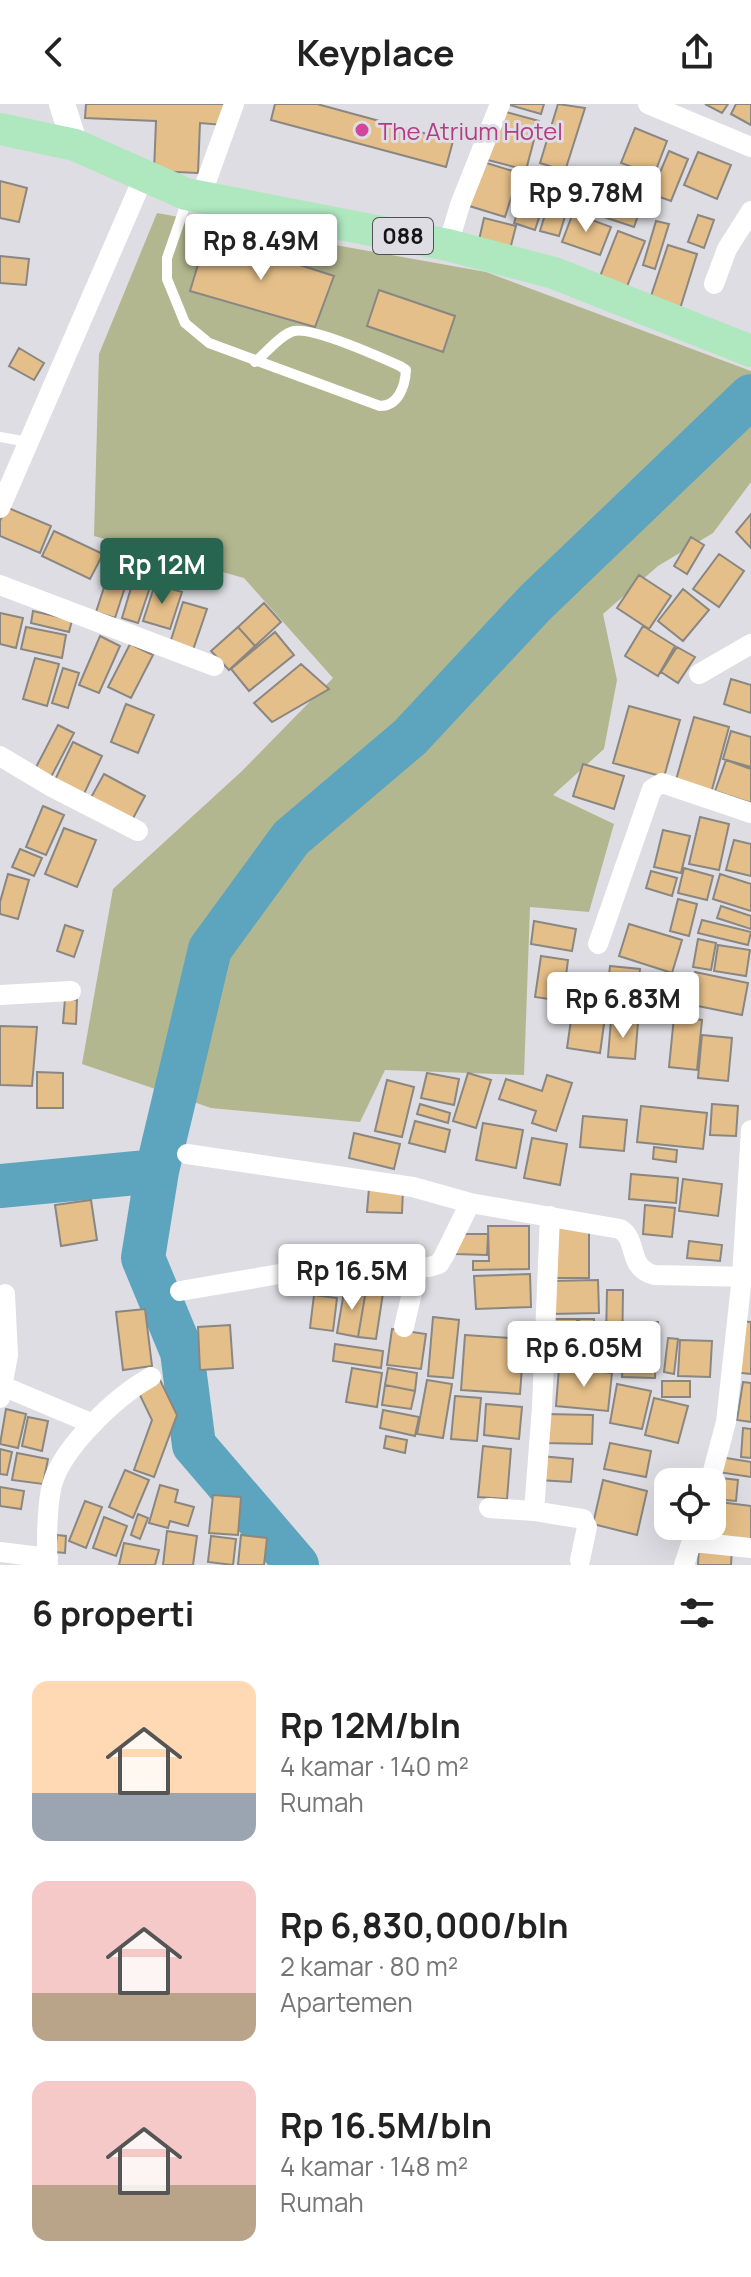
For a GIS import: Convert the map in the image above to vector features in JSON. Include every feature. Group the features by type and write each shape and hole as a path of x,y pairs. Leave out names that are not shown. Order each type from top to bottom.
{"main road":[{"name":"088","path":"0,129 75,145 194,195 448,245 554,273 740,346"}],"street":[{"path":"62,104 75,145"},
{"path":"194,195 234,104"},
{"path":"448,245 460,205 500,104"},
{"path":"648,104 751,147"},
{"path":"0,508 144,176"},
{"path":"714,284 727,249 751,211"},
{"path":"0,585 214,666"},
{"path":"699,674 751,644"},
{"path":"0,756 138,831"},
{"path":"598,944 641,819 656,785 662,783 751,813"},
{"path":"0,995 71,991"},
{"path":"714,1468 726,1422 746,1277 751,1130"},
{"path":"187,1154 413,1187 470,1203 624,1231 637,1265 645,1272 654,1275 746,1277"},
{"path":"180,1291 315,1268 439,1264 470,1203"},
{"path":"534,1511 550,1216"},
{"path":"404,1327 418,1267"},
{"path":"5,1294 8,1355 1,1390 93,1424"},
{"path":"0,1552 48,1562 52,1485 61,1465 93,1424 151,1377"},
{"path":"489,1508 583,1519 586,1522 580,1560"},
{"path":"684,1565 693,1540"},
{"path":"719,1540 751,1548"}],"lane":[{"path":"194,195 183,212 167,258 167,279 185,323 209,343 255,362 380,406 390,406 396,401 406,377 406,370 400,366 354,345 302,331 292,331 255,362"},
{"path":"0,437 28,442"}],"green space":[{"path":"157,213 486,272 751,371 751,482 713,533 658,566 603,614 617,680 604,749 553,795 614,824 589,912 530,907 524,1075 385,1070 360,1122 211,1108 82,1064 113,889 242,771 333,678 244,578 94,536 99,354"}],"building":[{"path":"86,104 228,104 224,125 200,123 198,173 154,171 156,121 85,118"},
{"name":"The Atrium Hotel","path":"275,104 317,104 453,141 446,167 271,120"},
{"path":"506,104 544,104 541,114"},
{"path":"558,104 585,108 565,171 540,163"},
{"path":"705,104 728,104 722,113"},
{"path":"736,104 751,104 751,125 731,114"},
{"path":"506,112 539,121 526,170 484,159"},
{"path":"635,128 667,141 654,175 621,163"},
{"path":"669,151 688,159 671,201 651,194"},
{"path":"698,152 731,165 717,199 684,185"},
{"path":"480,161 519,173 505,217 466,205"},
{"path":"532,168 553,175 535,230 514,223"},
{"path":"589,173 646,193 634,227 577,208"},
{"path":"557,175 576,180 559,236 540,231"},
{"path":"0,181 27,188 19,222 0,218"},
{"path":"573,213 611,227 600,255 562,242"},
{"path":"698,215 714,220 704,248 688,242"},
{"path":"484,218 516,226 508,257 477,249"},
{"path":"656,221 669,224 655,269 643,265"},
{"path":"618,231 645,241 624,294 597,284"},
{"path":"207,235 334,276 315,327 190,291"},
{"path":"668,245 697,254 679,312 649,302"},
{"path":"0,256 29,259 26,285 0,283"},
{"path":"379,290 455,316 443,352 367,326"},
{"path":"19,348 44,363 34,380 9,366"},
{"path":"6,507 51,526 40,553 0,536 0,521"},
{"path":"751,514 751,548 736,532"},
{"path":"54,531 103,554 90,579 42,556"},
{"path":"691,537 704,545 687,574 674,566"},
{"path":"719,554 744,571 719,607 693,589"},
{"path":"109,572 128,578 115,618 96,612"},
{"path":"639,575 671,596 649,629 617,608"},
{"path":"134,578 151,584 138,623 122,618"},
{"path":"155,584 182,592 170,629 143,621"},
{"path":"683,589 709,610 683,641 658,621"},
{"path":"183,602 207,609 193,650 170,643"},
{"path":"264,603 281,622 255,646 238,627"},
{"path":"33,611 72,620 69,632 31,623"},
{"path":"0,613 23,618 16,648 0,644"},
{"path":"643,626 675,646 658,676 625,656"},
{"path":"26,627 66,635 62,658 21,649"},
{"path":"238,627 255,646 229,670 211,651"},
{"path":"275,632 294,655 249,691 231,669"},
{"path":"100,636 120,646 99,693 79,685"},
{"path":"130,644 153,655 131,698 108,687"},
{"path":"677,647 695,657 678,683 661,672"},
{"path":"35,658 59,664 47,706 23,699"},
{"path":"301,664 329,689 272,722 254,703"},
{"path":"63,668 79,673 68,708 52,703"},
{"path":"731,679 751,685 751,713 724,704"},
{"path":"126,704 154,715 138,753 111,742"},
{"path":"629,706 680,720 664,777 613,763"},
{"path":"694,717 729,727 710,797 674,787"},
{"path":"58,725 74,733 50,779 34,771"},
{"path":"731,731 751,737 751,767 723,759"},
{"path":"73,742 102,756 83,796 54,782"},
{"path":"726,760 751,769 751,803 715,791"},
{"path":"583,764 624,776 614,809 573,796"},
{"path":"104,774 145,796 130,824 89,801"},
{"path":"43,806 64,815 46,855 26,847"},
{"path":"700,817 729,824 719,870 689,864"},
{"path":"64,828 96,840 77,887 45,874"},
{"path":"663,830 690,836 681,873 654,867"},
{"path":"734,840 751,844 751,876 726,870"},
{"path":"20,849 42,858 34,876 12,867"},
{"path":"684,868 713,876 707,900 678,893"},
{"path":"651,871 677,878 672,896 646,888"},
{"path":"8,874 29,880 18,919 0,914"},
{"path":"720,874 751,884 751,911 713,899"},
{"path":"678,899 697,904 689,936 670,931"},
{"path":"721,906 751,916 751,929 717,918"},
{"path":"702,920 751,932 748,945 698,933"},
{"path":"534,921 576,929 572,951 531,944"},
{"path":"629,924 682,940 672,973 619,956"},
{"path":"65,925 83,931 74,957 57,951"},
{"path":"698,939 716,943 711,970 693,967"},
{"path":"718,945 750,950 746,976 714,971"},
{"path":"541,956 568,960 565,983 592,987 590,1005 535,997"},
{"path":"610,966 640,969 636,1010 606,1006"},
{"path":"695,972 748,983 742,1015 688,1004"},
{"path":"646,976 669,978 666,1011 643,1008"},
{"path":"675,989 688,991 684,1013 671,1010"},
{"path":"65,999 77,1000 76,1024 63,1023"},
{"path":"572,1013 605,1017 600,1053 567,1048"},
{"path":"674,1017 702,1020 697,1070 669,1067"},
{"path":"611,1020 638,1023 635,1059 608,1057"},
{"path":"0,1026 37,1027 32,1086 0,1085"},
{"path":"702,1035 732,1038 728,1081 698,1078"},
{"path":"37,1072 63,1073 63,1108 37,1108"},
{"path":"427,1073 459,1079 454,1105 421,1098"},
{"path":"468,1073 491,1080 476,1128 453,1121"},
{"path":"547,1075 572,1083 556,1131 532,1123 536,1111 499,1099 506,1079 542,1091"},
{"path":"387,1080 414,1087 402,1137 375,1131"},
{"path":"420,1104 450,1113 448,1123 417,1114"},
{"path":"712,1104 738,1106 736,1136 710,1135"},
{"path":"641,1106 707,1113 703,1149 637,1142"},
{"path":"583,1116 627,1120 624,1151 580,1147"},
{"path":"415,1121 450,1130 445,1152 409,1143"},
{"path":"483,1123 523,1130 516,1168 476,1160"},
{"path":"354,1133 400,1144 394,1169 349,1158"},
{"path":"532,1138 567,1144 560,1185 524,1178"},
{"path":"654,1147 677,1150 676,1162 653,1159"},
{"path":"631,1174 678,1178 676,1203 629,1199"},
{"path":"683,1179 722,1184 718,1216 679,1211"},
{"path":"369,1188 403,1189 402,1213 367,1212"},
{"path":"91,1200 97,1240 61,1246 55,1205"},
{"path":"645,1205 675,1208 672,1237 643,1234"},
{"path":"488,1226 529,1226 529,1269 473,1270 473,1261 489,1261"},
{"path":"551,1227 589,1228 589,1278 550,1278"},
{"path":"455,1234 488,1234 487,1255 455,1254"},
{"path":"689,1241 722,1245 720,1261 687,1258"},
{"path":"530,1274 531,1307 476,1309 474,1276"},
{"path":"598,1280 599,1313 550,1314 550,1281"},
{"path":"345,1286 366,1290 358,1337 337,1333"},
{"path":"366,1290 383,1293 376,1339 358,1337"},
{"path":"607,1290 623,1290 622,1360 578,1359 579,1319 594,1319 593,1338 606,1338"},
{"path":"314,1295 337,1298 333,1331 310,1328"},
{"path":"145,1309 152,1366 123,1370 116,1312"},
{"path":"433,1317 459,1320 453,1378 428,1376"},
{"path":"546,1319 577,1319 577,1333 547,1334"},
{"path":"738,1321 751,1322 751,1374 733,1372"},
{"path":"626,1322 658,1322 658,1340 626,1340"},
{"path":"230,1325 233,1368 200,1370 198,1327"},
{"path":"392,1329 426,1334 421,1369 387,1365"},
{"path":"465,1335 524,1339 520,1394 461,1390"},
{"path":"668,1338 678,1339 674,1374 664,1372"},
{"path":"680,1340 712,1341 710,1377 678,1376"},
{"path":"624,1343 656,1344 655,1378 622,1377"},
{"path":"335,1344 383,1351 381,1368 333,1361"},
{"path":"352,1368 382,1373 377,1407 346,1402"},
{"path":"388,1368 417,1373 415,1391 385,1385"},
{"path":"559,1368 612,1373 608,1411 556,1406"},
{"path":"159,1378 177,1415 154,1477 134,1470 152,1420 137,1389"},
{"path":"427,1380 452,1384 443,1438 417,1434"},
{"path":"662,1381 690,1381 690,1397 662,1397"},
{"path":"743,1382 751,1383 751,1422 737,1420"},
{"path":"617,1384 651,1391 642,1429 610,1423"},
{"path":"385,1385 415,1391 411,1409 382,1405"},
{"path":"455,1396 481,1398 477,1441 451,1439"},
{"path":"654,1398 688,1406 678,1443 645,1435"},
{"path":"486,1404 522,1407 519,1439 484,1435"},
{"path":"6,1409 26,1414 18,1448 0,1444"},
{"path":"383,1410 419,1417 415,1436 380,1428"},
{"path":"545,1414 593,1415 592,1444 544,1443"},
{"path":"28,1417 48,1421 42,1451 22,1446"},
{"path":"743,1428 751,1429 751,1458 741,1457"},
{"path":"386,1436 407,1440 405,1453 384,1448"},
{"path":"610,1443 651,1451 646,1477 604,1469"},
{"path":"483,1446 511,1449 507,1499 478,1497"},
{"path":"0,1449 12,1452 7,1475 0,1474"},
{"path":"17,1453 48,1459 43,1484 12,1480"},
{"path":"540,1456 573,1459 571,1482 538,1480"},
{"path":"720,1457 751,1462 751,1477 726,1473 726,1468 719,1468"},
{"path":"125,1470 149,1480 133,1518 109,1507"},
{"path":"726,1479 738,1480 736,1501 726,1500"},
{"path":"603,1480 647,1491 637,1535 593,1524"},
{"path":"160,1485 178,1490 175,1502 194,1507 188,1526 170,1521 168,1528 149,1523"},
{"path":"0,1487 24,1491 21,1509 0,1506"},
{"path":"213,1495 241,1497 238,1535 209,1533"},
{"path":"85,1501 102,1507 86,1548 69,1541"},
{"path":"726,1503 751,1506 751,1544 701,1540 726,1540"},
{"path":"138,1514 148,1518 140,1539 131,1535"},
{"path":"104,1517 127,1526 116,1556 93,1548"},
{"path":"167,1531 197,1536 193,1565 163,1565"},
{"path":"57,1535 66,1536 65,1553 55,1552"},
{"path":"241,1535 267,1538 264,1565 238,1565"},
{"path":"211,1536 236,1539 233,1565 208,1562"},
{"path":"124,1543 159,1550 155,1565 119,1565"},
{"path":"699,1545 732,1547 731,1565 698,1565"}],"waterway":[{"path":"0,1186 157,1171 210,949 291,838 410,737 535,603 751,396"},
{"path":"157,1171 143,1258 182,1352 194,1445 297,1565"}],"place":[{"name":"The Atrium Hotel","path":"362,130"}]}
